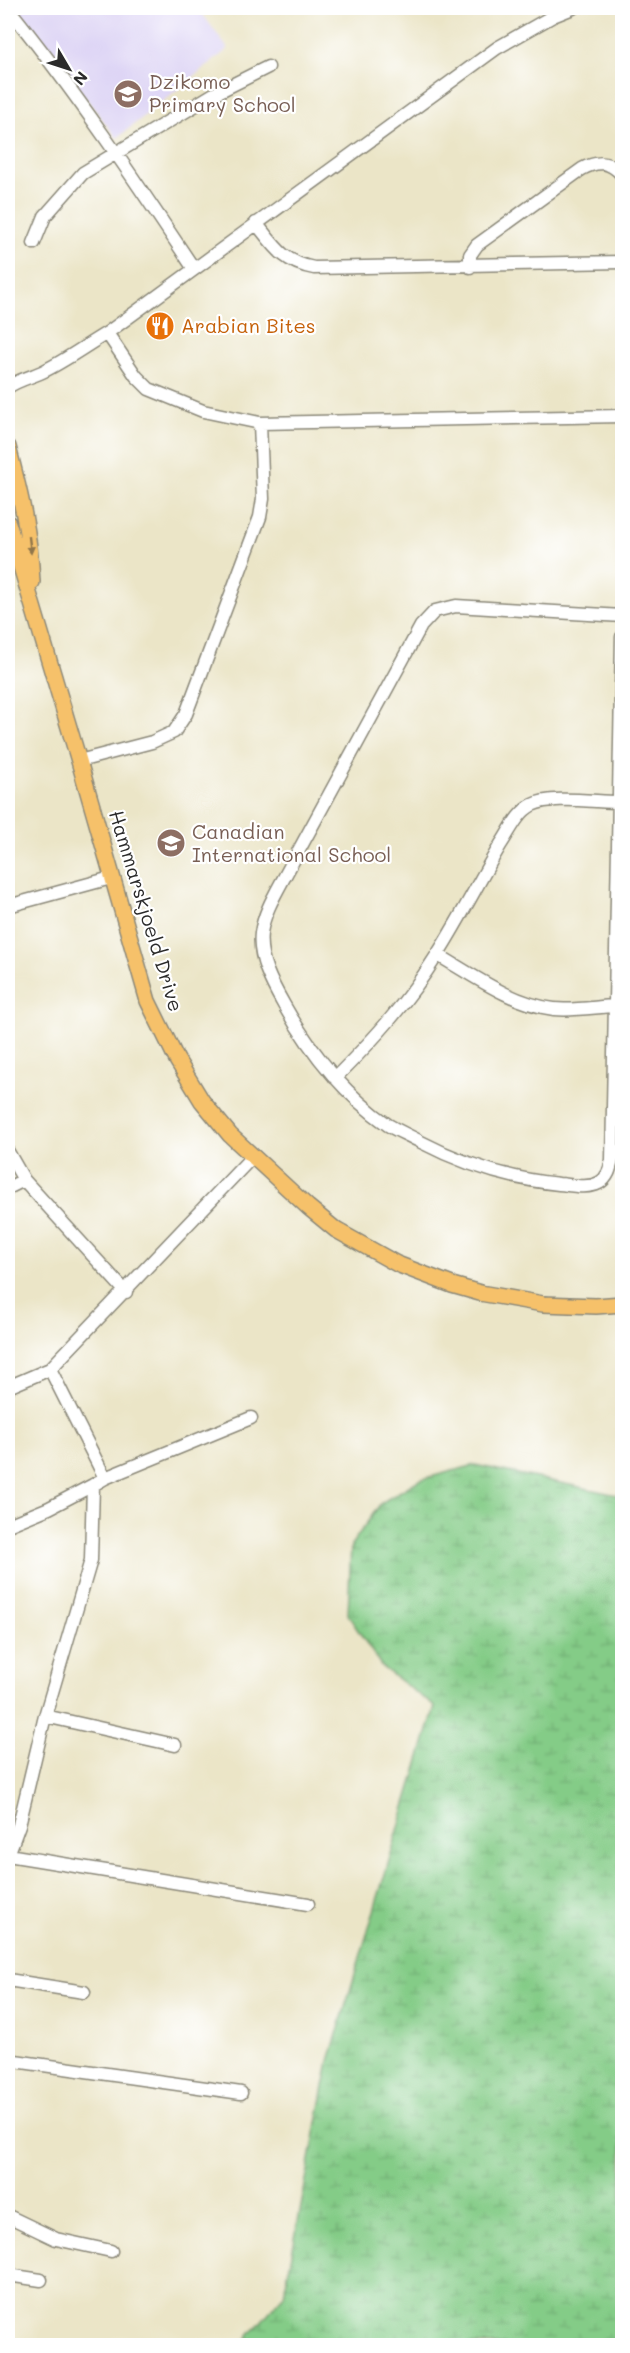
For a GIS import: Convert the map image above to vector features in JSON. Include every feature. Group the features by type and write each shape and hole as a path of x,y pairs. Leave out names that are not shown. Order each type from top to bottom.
{"main road":[{"name":"Hammarskjoeld Drive","path":"8,447 13,490 31,546 32,603"},
{"name":"Hammarskjoeld Drive","path":"8,523 148,1001 177,1060 202,1101 252,1157 336,1230 397,1264 452,1285 532,1303 596,1306 622,1304"}],"street":[{"path":"8,8 40,46 194,269"},
{"path":"8,387 13,379 39,374 107,333 497,48 553,16 573,8"},
{"path":"34,243 45,216 83,173 214,94 268,68"},
{"path":"470,267 470,255 477,245 582,169 593,163 604,162 615,166 622,175"},
{"path":"256,223 280,254 292,263 314,268 470,267 622,262"},
{"path":"107,333 136,376 149,389 203,411 260,423 622,416"},
{"path":"79,761 152,742 174,732 186,714 253,543 260,517 263,499 260,423"},
{"path":"622,616 456,606 435,611 421,626 268,906 261,933 262,956 275,989 297,1027 335,1078 389,1126 459,1160 499,1174 533,1181 590,1187 601,1182 609,1173 612,1160 620,893 618,802 622,637"},
{"path":"335,1078 382,1031 438,955 473,890 519,815 532,804 551,800 618,802"},
{"path":"8,906 111,878"},
{"path":"438,955 497,989 529,1004 556,1009 615,1006"},
{"path":"8,1152 24,1180 126,1292"},
{"path":"8,1387 50,1369 126,1292 252,1157"},
{"path":"8,1188 24,1180"},
{"path":"50,1369 105,1478"},
{"path":"8,1525 49,1508 105,1478 251,1418"},
{"path":"93,1485 92,1560 45,1716 19,1825 8,1855 308,1904"},
{"path":"45,1716 175,1746"},
{"path":"8,1980 84,1992"},
{"path":"8,2060 241,2093"},
{"path":"8,2216 56,2239 111,2251"},
{"path":"8,2275 41,2280"}],"shaded area":[{"name":"Dzikomo Primary School","path":"15,8 198,8 228,49 117,138"}],"green space":[{"path":"475,1465 622,1496 622,2345 241,2345 284,2295 329,2061 435,1707 382,1667 348,1615 351,1545 381,1503 419,1480"}],"place":[{"name":"Dzikomo Primary School","path":"128,94"},
{"name":"Arabian Bites","path":"160,326"},
{"name":"Canadian International School","path":"171,843"}]}
